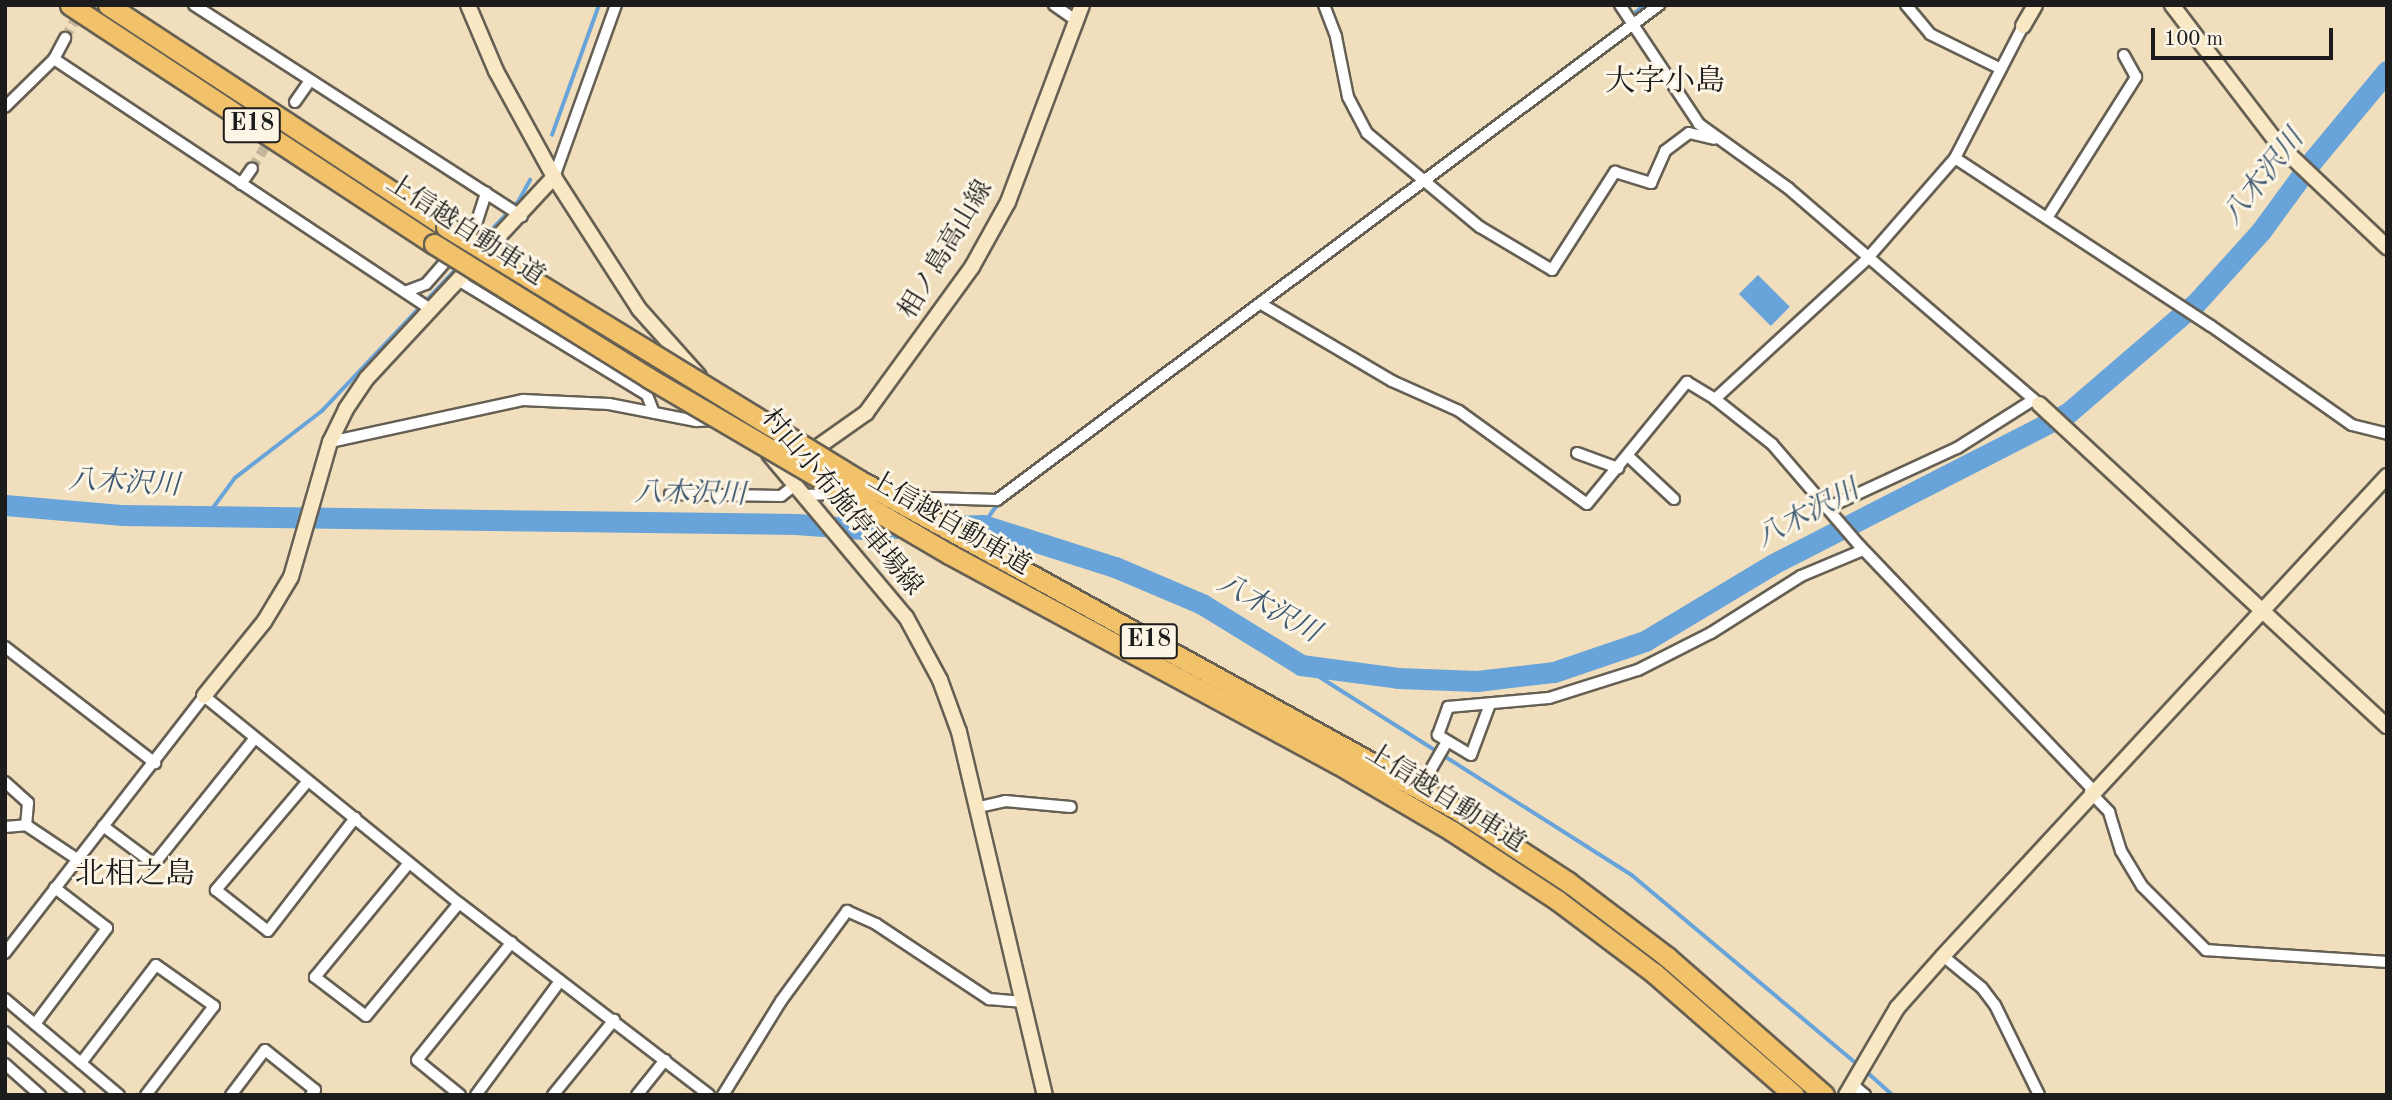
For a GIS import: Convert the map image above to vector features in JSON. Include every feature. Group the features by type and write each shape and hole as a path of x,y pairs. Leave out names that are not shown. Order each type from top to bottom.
{"highway":[{"name":"上信越自動車道","path":"70,5 434,244 649,378 927,542 1338,764 1452,831 1557,900 1654,973 1794,1095"},
{"name":"上信越自動車道","path":"108,5 446,227 859,480 1461,813 1568,883 1667,957 1824,1095"}],"street":[{"path":"194,5 309,82 515,212"},
{"name":"村山小布施停車場線","path":"468,5 496,71 554,177 639,309 782,468 923,644 959,732 1045,1095"},
{"path":"5,953 264,622 291,577 306,535 330,442 367,378 426,306 458,280 515,212 554,177 616,5"},
{"path":"1054,5 1073,19"},
{"name":"相ノ島高山線","path":"782,468 866,413 972,267 1008,202 1072,42 1073,19 1083,5"},
{"path":"1324,5 1336,37 1348,97 1367,133 1480,227 1552,270 1615,172 1651,183 1665,151 1689,133 1714,139"},
{"path":"1620,5 1686,111 1714,139 1788,188 1867,259 2036,402 2387,726"},
{"path":"670,494 781,496 802,493 997,500 1264,305 1659,5"},
{"path":"1906,5 1930,34 2001,69"},
{"path":"1715,398 1867,259 1955,158 2035,5"},
{"path":"2172,5 2279,145 2387,247"},
{"path":"5,107 54,59 65,38"},
{"path":"2047,218 2136,77 2124,55"},
{"path":"54,59 426,306"},
{"path":"295,102 309,82"},
{"path":"1955,158 2162,293 2352,425 2387,434"},
{"path":"241,184 252,168"},
{"path":"405,292 438,273 476,224 486,193"},
{"path":"458,280 647,395 654,413"},
{"path":"1264,305 1380,374 1459,411 1520,451 1587,504 1687,382 1715,398 1772,444 1861,547 2092,791 2109,812 2121,851 2142,886 2206,950 2387,962"},
{"path":"330,442 523,400 609,404 696,421 737,419"},
{"path":"1827,508 1957,448 2036,402"},
{"path":"1577,453 1618,468"},
{"path":"1628,456 1674,499"},
{"path":"1865,1095 1851,1085 1898,1008 2092,791 2387,475"},
{"path":"1490,704 1471,755 1438,735 1448,707 1549,698 1638,670 1711,633 1801,576 1861,547"},
{"path":"5,647 155,763"},
{"path":"204,696 459,903 709,1095"},
{"path":"103,826 154,864 254,739"},
{"path":"1430,771 1447,741"},
{"path":"308,781 216,890 268,931 355,818"},
{"path":"5,782 28,803 26,825"},
{"path":"975,808 1005,801 1071,807"},
{"path":"5,827 26,825 77,859"},
{"path":"409,863 315,977 366,1016 459,903"},
{"path":"35,1024 107,928 55,888"},
{"path":"728,1093 781,1001 847,911 876,925 989,999 1023,1002"},
{"path":"460,1095 417,1060 512,942"},
{"path":"1943,956 1982,988 1995,1005 2039,1095"},
{"path":"81,1063 156,965 214,1006 146,1095"},
{"path":"476,1095 560,981"},
{"path":"5,999 119,1095"},
{"path":"553,1095 614,1020"},
{"path":"5,1032 79,1095"},
{"path":"231,1095 265,1050 314,1090 311,1095"},
{"path":"637,1095 665,1060"},
{"path":"5,1064 40,1095"}],"water":[{"path":"1758,275 1790,307 1771,326 1739,294"}],"waterway":[{"path":"552,135 599,5"},
{"path":"1631,16 1645,5"},
{"path":"1585,54 1622,26"},
{"name":"八木沢川","path":"5,505 121,515 796,524 864,529 983,525 1115,567 1202,604 1301,665 1398,678 1477,681 1554,672 1645,641 1773,564 2068,413 2196,303 2261,231 2313,160 2387,71"},
{"path":"481,241 518,202 530,180"},
{"path":"207,516 235,478 322,411 457,268"},
{"path":"983,525 995,508 1142,398"},
{"path":"1301,665 1632,875 1860,1066"},
{"path":"1866,1071 1893,1095"}],"tunnel":[{"path":"65,38 82,7"},
{"path":"252,168 273,135"}],"district":[{"name":"大字小島","path":"1665,82"},
{"name":"北相之島","path":"135,875"}]}
